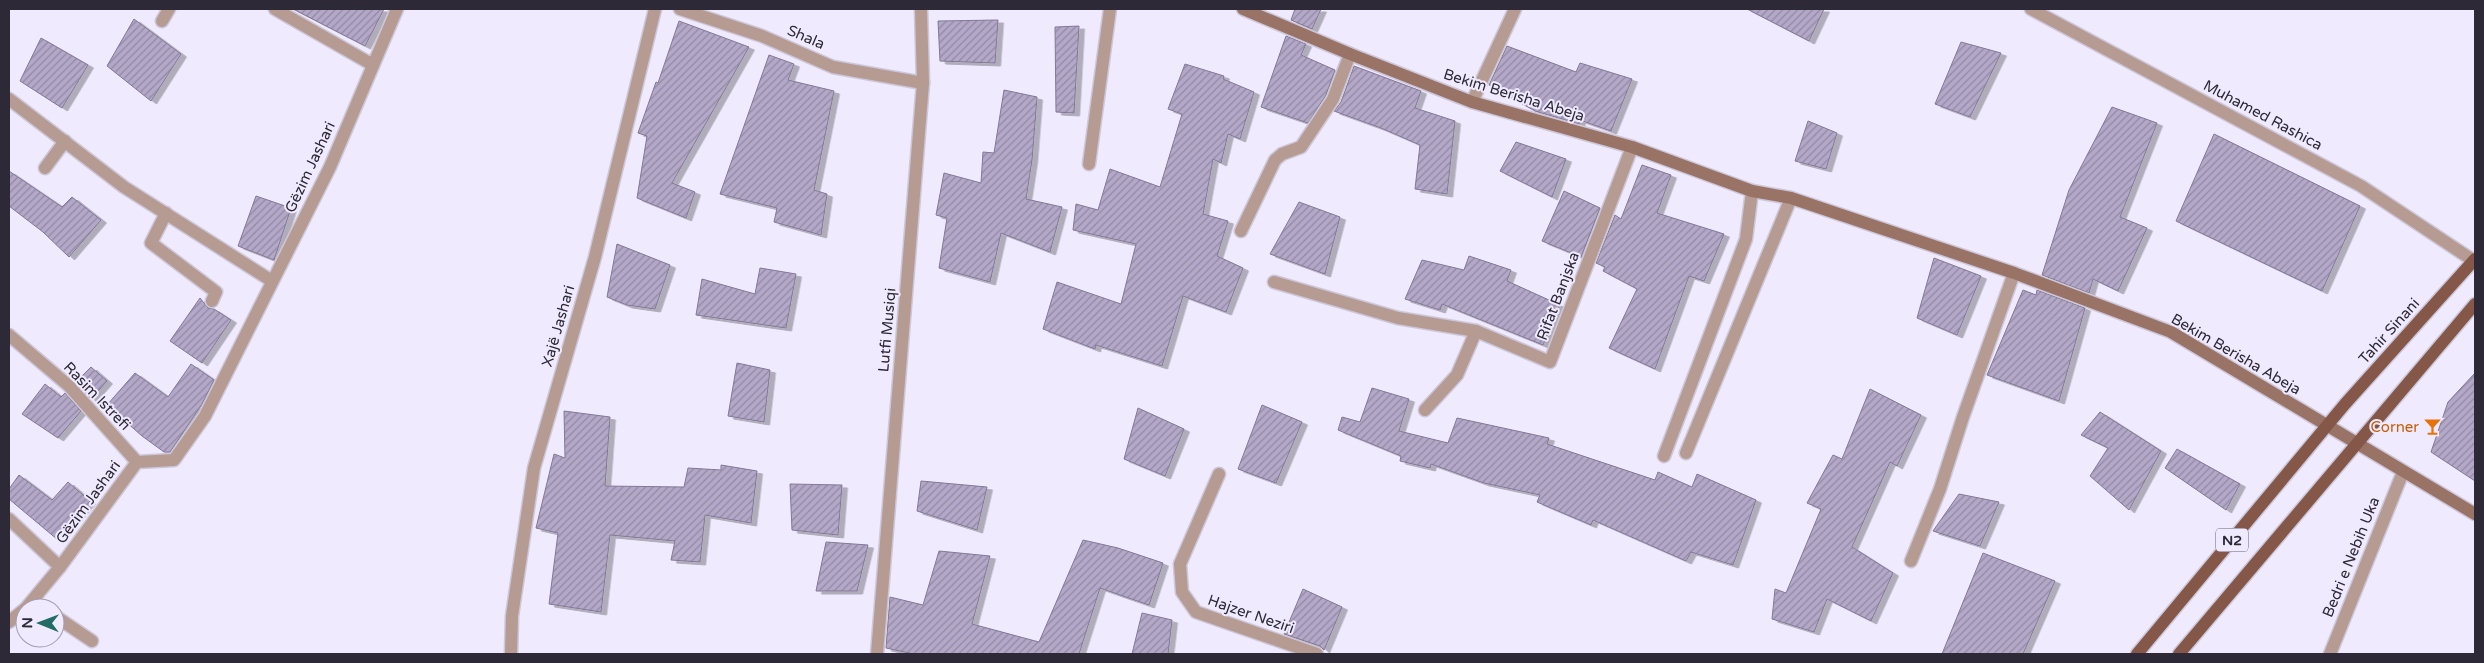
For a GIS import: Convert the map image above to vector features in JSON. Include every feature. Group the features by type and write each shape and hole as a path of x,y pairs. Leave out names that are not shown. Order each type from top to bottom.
{"main road":[{"name":"Tahir Sinani","path":"2327,425 2475,260"},
{"name":"N2","path":"2179,654 2358,445 2475,304"},
{"name":"N2","path":"2137,654 2327,425"}],"street":[{"path":"162,21 169,9"},
{"path":"275,9 373,65"},
{"name":"Gëzim Jashari","path":"38,598 137,462 174,460 205,416 330,168 397,9"},
{"name":"Xajë Jashari","path":"511,654 512,616 534,468 595,257 655,9"},
{"name":"Shala","path":"680,9 762,36 834,67 923,83"},
{"name":"Lutfi Musiqi","path":"877,654 923,83 921,9"},
{"path":"1089,164 1110,9"},
{"name":"Bekim Berisha Abeja","path":"1243,9 1472,102 1632,148 1752,191 1791,198 2014,273 2171,332 2475,514"},
{"path":"1472,102 1515,9"},
{"name":"Muhamed Rashica","path":"2031,9 2361,186 2475,260"},
{"path":"1241,231 1275,160 1282,154 1301,147 1333,99 1350,54"},
{"path":"9,99 124,187 272,281"},
{"path":"45,168 65,141"},
{"name":"Rifat Banjska","path":"1274,282 1398,318 1476,331 1550,362 1632,148"},
{"path":"1664,456 1746,239 1752,191"},
{"path":"1686,453 1791,198"},
{"path":"166,213 151,243 216,292 212,302"},
{"path":"1911,561 1940,489 1963,417 2014,273"},
{"path":"1425,410 1457,375 1476,331"},
{"name":"Rasim Istrefi","path":"9,335 69,386 137,462"},
{"name":"Bedri e Nebih Uka","path":"2330,654 2403,472"},
{"name":"Hajzer Neziri","path":"1219,474 1180,564 1182,592 1196,612 1317,654"},
{"path":"9,519 60,567"},
{"path":"65,623 92,641"}],"building":[{"path":"293,9 384,9 365,46"},
{"path":"1295,9 1321,9 1312,29 1291,20"},
{"path":"1747,9 1824,9 1809,41"},
{"path":"134,19 181,54 151,101 107,66"},
{"path":"998,20 995,63 940,61 938,21"},
{"path":"679,21 749,47 672,183 695,192 686,218 637,198 647,136 638,133 656,82 658,83"},
{"path":"1079,26 1074,113 1056,112 1055,27"},
{"path":"1286,36 1306,44 1301,55 1335,70 1326,95 1308,123 1261,107"},
{"path":"41,38 88,65 62,108 20,81"},
{"path":"1961,42 2001,53 1970,117 1935,104"},
{"path":"1507,46 1576,72 1580,63 1632,79 1611,131 1580,120 1579,124 1535,111 1489,85"},
{"path":"769,55 794,64 788,80 834,91 814,190 827,194 821,235 774,222 777,208 720,194"},
{"path":"1185,64 1224,76 1223,79 1254,92 1240,139 1228,134 1221,163 1213,159 1203,214 1228,221 1217,256 1243,268 1226,312 1183,296 1162,366 1096,345 1095,349 1043,329 1057,282 1121,304 1136,244 1073,230 1076,204 1098,210 1110,169 1160,187 1182,114 1168,109"},
{"path":"1354,66 1421,91 1415,108 1455,121 1447,194 1415,189 1420,145 1334,111 1341,102"},
{"path":"1004,90 1037,97 1032,160 1026,199 1062,207 1050,252 1001,233 990,282 939,268 947,218 936,215 944,173 981,183 983,152 994,153"},
{"path":"2112,107 2157,123 2120,217 2147,228 2118,291 2093,279 2089,293 2042,275 2069,190"},
{"path":"1808,121 1837,133 1826,169 1795,161"},
{"path":"2214,134 2360,206 2322,291 2176,221"},
{"path":"1516,142 1566,159 1552,197 1500,171"},
{"path":"1642,165 1671,175 1657,213 1724,234 1704,281 1689,276 1655,369 1609,348 1637,289 1603,271 1605,267 1596,263 1615,215 1621,219"},
{"path":"9,171 62,207 72,197 101,220 69,257 43,232 9,206"},
{"path":"1564,191 1600,208 1581,257 1542,241"},
{"path":"256,196 291,208 274,260 238,246"},
{"path":"1299,202 1340,217 1325,274 1270,254"},
{"path":"617,244 670,265 655,309 627,305 607,297"},
{"path":"1469,256 1511,270 1507,281 1560,305 1543,345 1442,304 1440,310 1405,299 1422,260 1464,270"},
{"path":"1934,258 1981,276 1957,335 1917,318"},
{"path":"760,268 796,274 786,328 696,315 702,279 755,294"},
{"path":"2023,290 2036,295 2037,290 2085,308 2059,401 1987,375"},
{"path":"200,298 208,308 214,309 231,320 202,363 170,341"},
{"path":"737,363 770,370 764,422 728,416"},
{"path":"191,364 214,380 202,404 170,452 164,452 142,436 107,405 135,373 168,397"},
{"path":"91,367 107,381 91,399 76,382"},
{"path":"2475,373 2475,481 2431,452 2448,402"},
{"path":"45,384 61,397 65,393 81,411 58,438 22,414"},
{"path":"1372,388 1409,399 1399,431 1448,443 1457,418 1549,438 1547,444 1655,480 1658,472 1692,487 1697,474 1756,500 1733,565 1691,552 1686,561 1593,520 1591,525 1537,502 1540,495 1484,483 1431,464 1430,468 1400,461 1401,456 1338,430 1342,417 1360,422"},
{"path":"1870,389 1921,415 1897,466 1890,462 1852,547 1893,573 1871,621 1827,599 1814,632 1772,619 1775,589 1786,593 1821,509 1807,503 1833,455 1842,459"},
{"path":"1262,405 1302,422 1276,483 1238,469"},
{"path":"1138,408 1184,429 1165,476 1124,459"},
{"path":"564,411 610,417 605,486 684,487 688,468 721,470 721,465 757,471 751,523 705,515 700,562 671,560 675,541 610,535 601,612 549,604 558,533 536,528 554,454 565,458"},
{"path":"2100,412 2161,451 2129,510 2090,476 2108,448 2081,435"},
{"path":"2177,449 2240,484 2226,510 2165,468"},
{"path":"19,475 52,500 68,482 90,501 58,540 9,499 9,489"},
{"path":"921,481 987,487 977,530 917,511"},
{"path":"790,484 842,485 838,535 792,530"},
{"path":"1959,494 1999,502 1980,546 1933,531"},
{"path":"1083,540 1118,548 1163,563 1149,605 1100,588 1079,654 914,654 886,648 890,597 923,605 939,551 990,556 972,624 1039,642"},
{"path":"826,542 868,545 857,591 816,591"},
{"path":"1983,553 2055,581 2023,654 1942,654"},
{"path":"1303,589 1342,607 1324,650 1320,646 1284,634"},
{"path":"1142,613 1172,620 1168,654 1132,654"}],"place":[{"name":"Corner","path":"2433,427"}]}
